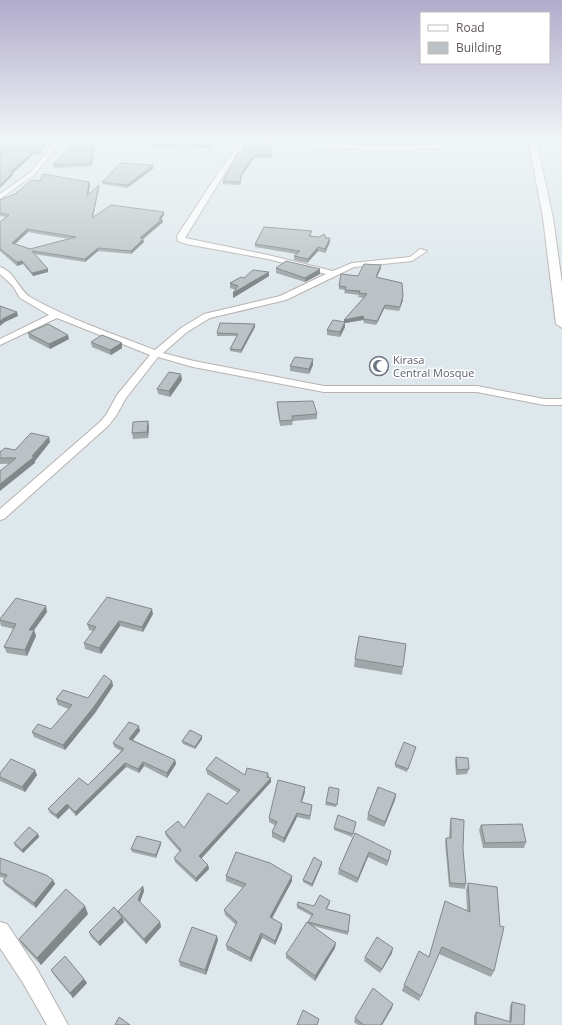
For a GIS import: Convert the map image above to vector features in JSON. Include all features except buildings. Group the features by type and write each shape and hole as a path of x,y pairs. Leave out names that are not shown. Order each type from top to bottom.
{"main road":[{"path":"542,187 548,218 562,324"}],"street":[{"path":"0,197 14,187"},
{"path":"212,187 181,236 181,239 186,242 268,257 334,274"},
{"path":"0,516 104,424 111,416 121,397 156,354 184,330 207,316 283,298 352,265 412,259 423,251"},
{"path":"0,269 16,285 29,302 56,315 156,354 240,373 324,389 477,389 510,394 544,402 562,402"},
{"path":"0,342 56,315"},
{"path":"0,931 30,976 58,1025"}],"place":[{"name":"Kirasa Central Mosque","path":"379,366"}]}
